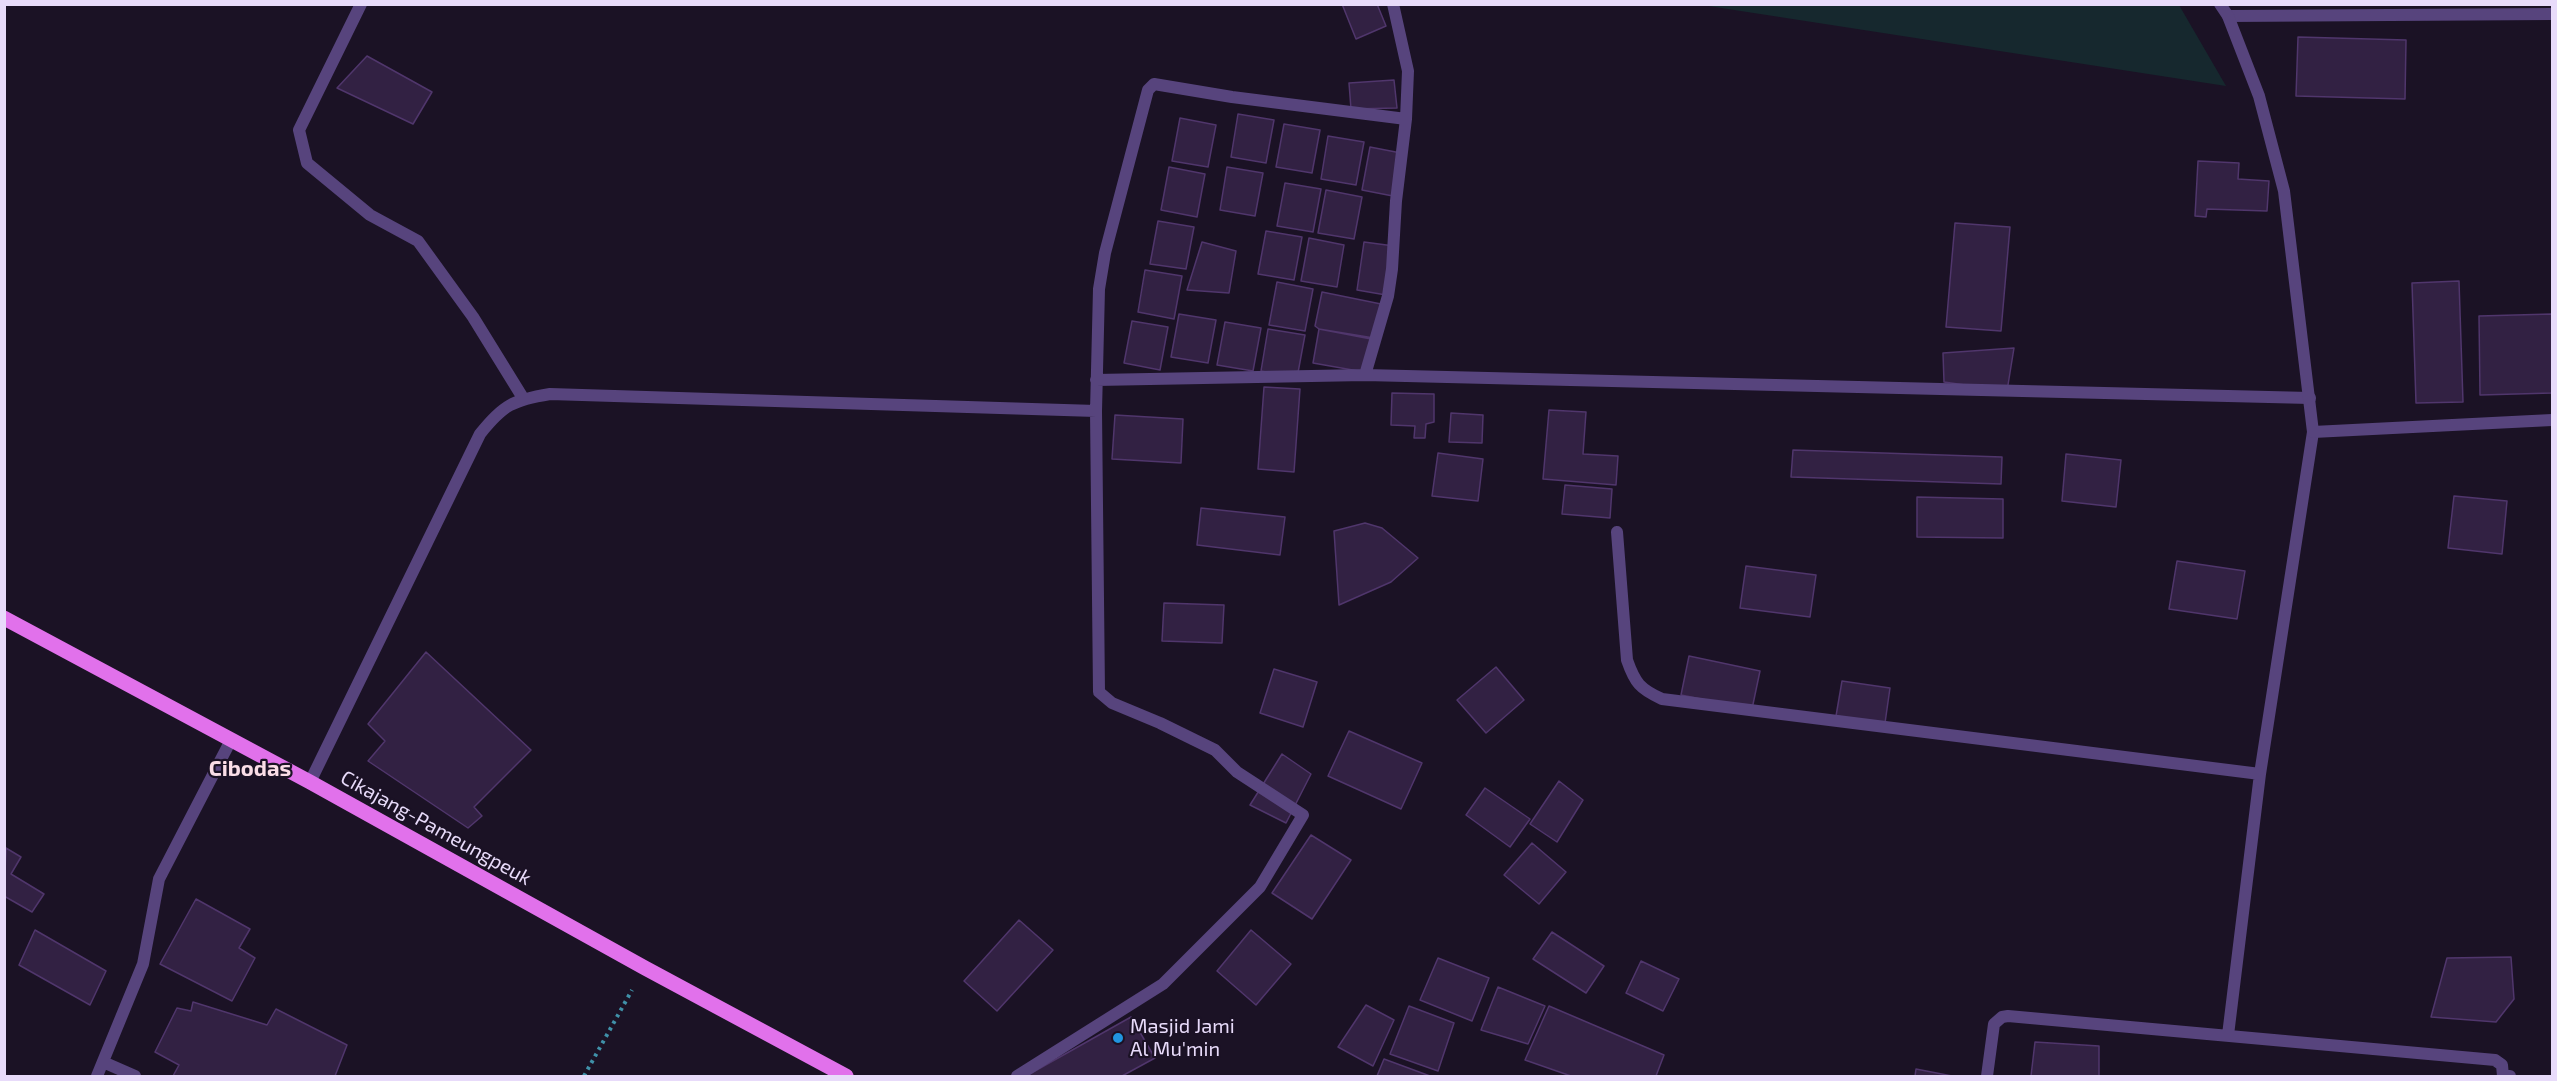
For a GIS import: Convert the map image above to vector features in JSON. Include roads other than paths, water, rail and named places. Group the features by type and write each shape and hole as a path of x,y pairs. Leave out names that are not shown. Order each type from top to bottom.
{"main road":[{"name":"Cikajang-Pameungpeuk","path":"4,618 310,782 645,969 846,1077"}],"street":[{"path":"361,4 299,130 307,163 370,215 418,241 473,317 523,398"},
{"path":"1365,375 1388,296 1406,119 1408,71 1393,4"},
{"path":"2220,4 2228,16 2259,96 2284,191 2313,432 2260,774 2228,1035"},
{"path":"2228,16 2422,10 2553,14"},
{"path":"1017,1077 1163,984 1260,887 1303,815 1238,772 1215,750 1161,723 1112,703 1099,692 1096,380 1099,289 1105,253 1150,86 1154,84 1232,97 1406,119"},
{"path":"1096,380 1365,375 2310,398"},
{"path":"310,782 480,434 497,412 523,398 550,394 1096,411"},
{"path":"2313,432 2553,420"},
{"path":"1617,532 1627,660 1633,677 1644,691 1662,699 2260,774"},
{"path":"97,1077 143,964 159,879 231,740"},
{"path":"1987,1077 1994,1024 2002,1017 2494,1060 2502,1065 2505,1076"},
{"path":"103,1062 106,1077"},
{"path":"103,1062 135,1077"}],"place":[{"name":"Masjid Jami Al Mu'min","path":"1118,1038"}],"district":[{"name":"Cibodas","path":"250,769"}]}
